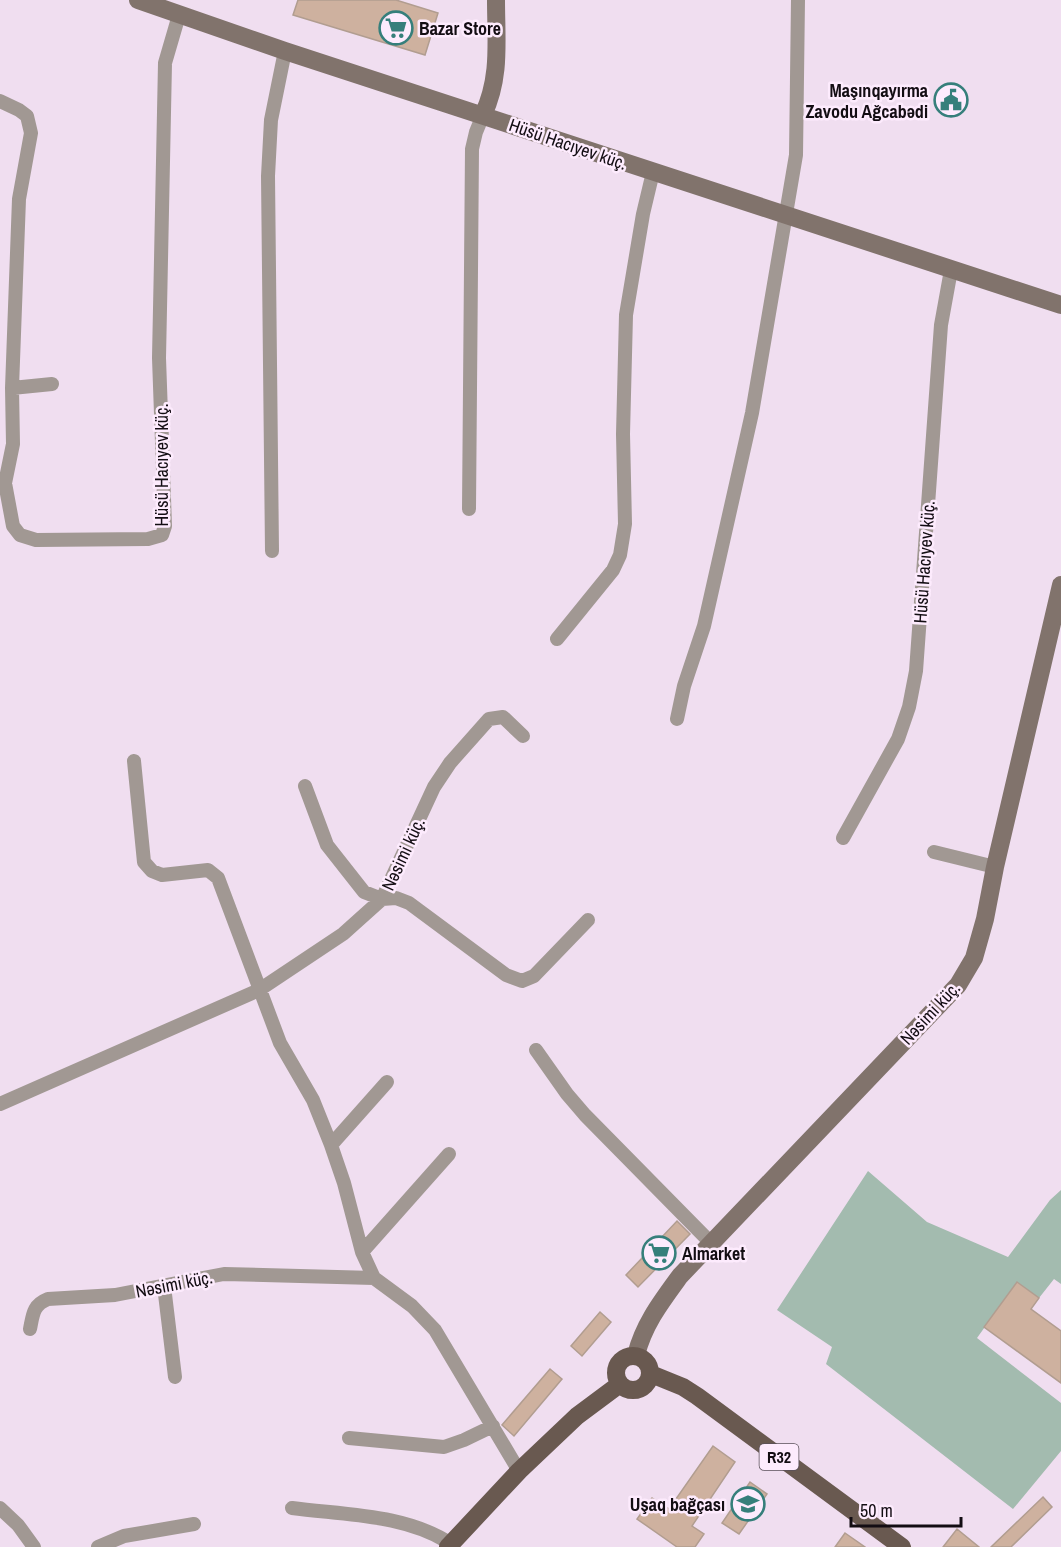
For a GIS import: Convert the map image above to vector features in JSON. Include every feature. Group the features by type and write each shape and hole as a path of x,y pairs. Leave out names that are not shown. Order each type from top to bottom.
{"main road":[{"path":"636,1355 650,1365 651,1374 649,1382 643,1388 635,1391 626,1389 620,1384 616,1376 616,1368 628,1356 636,1355"},
{"name":"R32","path":"651,1374 677,1384 697,1396 902,1547"},
{"path":"450,1545 519,1471 577,1416 620,1384"}],"street":[{"name":"Hüsü Hacıyev küç.","path":"138,0 285,51 1061,305"},
{"name":"Hüsü Hacıyev küç.","path":"469,509 472,149 476,132 492,96 496,73 496,0"},
{"path":"677,719 684,686 704,626 752,413 786,216 796,155 798,0"},
{"name":"Hüsü Hacıyev küç.","path":"0,101 20,110 27,116 31,133 19,199 12,444 2,483 13,526 20,535 36,540 148,539 162,535 165,526 159,358 165,63 179,15"},
{"path":"273,551 268,176 271,120 285,51"},
{"path":"557,639 613,570 620,555 625,524 622,434 626,315 643,214 653,172"},
{"name":"Hüsü Hacıyev küç.","path":"843,838 898,739 909,708 916,671 941,325 951,270"},
{"path":"12,388 52,384"},
{"name":"Nəsimi küç.","path":"636,1355 641,1335 652,1314 680,1276 958,985 974,958 985,919 1061,585"},
{"name":"Nəsimi küç.","path":"0,1104 259,990 344,933 382,899 434,787 450,763 489,719 503,717 523,736"},
{"path":"134,761 144,862 152,871 162,875 208,870 218,878 280,1043 313,1100 331,1145 344,1183 362,1252 374,1278 412,1306 435,1330 519,1471"},
{"path":"305,786 327,845 364,892 382,899 396,897 409,903 506,975 522,981 534,976 588,920"},
{"path":"934,852 995,867"},
{"path":"536,1050 585,1115 712,1244"},
{"path":"331,1145 387,1082"},
{"path":"362,1252 449,1154"},
{"name":"Nəsimi küç.","path":"30,1329 35,1308 40,1302 48,1299 115,1295 224,1274 374,1278"},
{"path":"164,1286 175,1377"},
{"path":"349,1438 444,1447 493,1426"},
{"path":"0,1508 18,1525 34,1547"},
{"path":"292,1508 401,1522 423,1528 450,1545"},
{"path":"98,1547 124,1536 194,1524"}],"green space":[{"path":"868,1171 927,1222 1008,1257 1050,1200 1061,1190 1061,1284 1054,1279 1039,1298 1017,1282 977,1338 1061,1403 1061,1451 1013,1509 826,1364 832,1347 777,1310"}],"building":[{"path":"298,0 396,0 438,13 425,55 293,15"},
{"name":"Almarket","path":"677,1221 690,1234 638,1287 626,1275"},
{"path":"1017,1282 1039,1298 1031,1309 1061,1331 1061,1383 984,1327"},
{"path":"600,1312 611,1322 582,1356 571,1346"},
{"path":"550,1369 562,1379 514,1436 502,1425"},
{"path":"713,1446 735,1462 692,1526 704,1534 695,1547 677,1547 637,1519 652,1498 669,1509"},
{"path":"750,1482 767,1494 739,1534 722,1523"},
{"path":"1043,1497 1052,1507 1011,1547 991,1547"},
{"path":"957,1529 979,1547 943,1547"},
{"path":"845,1533 865,1547 835,1547"}],"place":[{"name":"Bazar Store","path":"396,28"},
{"name":"Maşınqayırma Zavodu Ağcabədi","path":"951,100"},
{"name":"Almarket","path":"659,1253"},
{"name":"Uşaq bağçası","path":"748,1504"}]}
